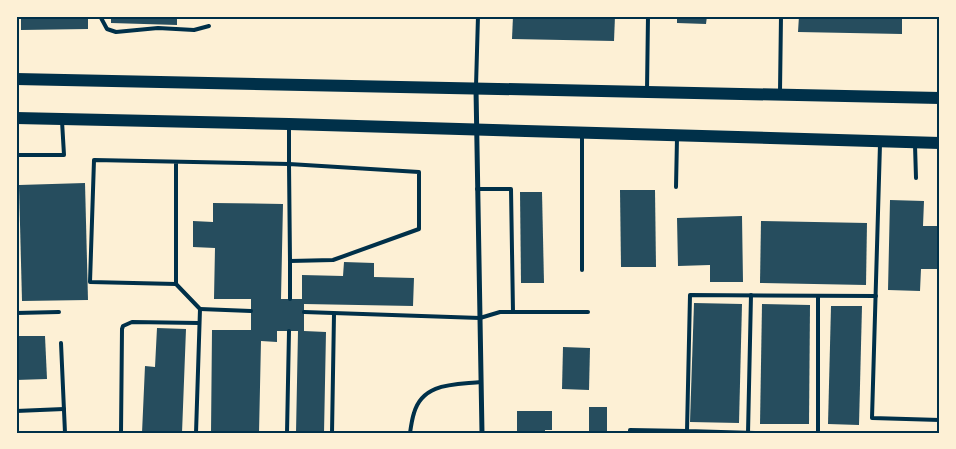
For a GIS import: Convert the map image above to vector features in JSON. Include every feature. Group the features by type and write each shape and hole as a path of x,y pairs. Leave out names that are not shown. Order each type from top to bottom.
{"main road":[{"path":"16,79 780,95 938,96"},
{"path":"16,118 940,143"}],"street":[{"path":"476,88 482,433"}],"lane":[{"path":"100,16 106,29 116,32 158,28 194,30 209,26"},
{"path":"476,88 478,16"},
{"path":"647,92 648,16"},
{"path":"780,95 781,16"},
{"path":"16,156 64,155 62,119"},
{"path":"289,124 290,299"},
{"path":"582,133 582,270"},
{"path":"676,187 677,136"},
{"path":"880,141 872,418 940,420"},
{"path":"915,142 916,178"},
{"path":"176,284 90,282 94,160 289,164 419,172 419,229 333,260 290,261"},
{"path":"176,162 176,284 200,309 251,311"},
{"path":"478,189 511,189 513,312"},
{"path":"687,431 690,295 876,296"},
{"path":"748,433 751,295"},
{"path":"818,296 818,433"},
{"path":"196,433 200,309"},
{"path":"16,313 59,312"},
{"path":"304,312 480,318 500,312 588,312"},
{"path":"332,433 334,314"},
{"path":"120,433 123,326 132,322 199,323"},
{"path":"287,433 289,331"},
{"path":"60,343 65,433"},
{"path":"410,433 414,412 423,397 435,387 481,382"},
{"path":"16,411 64,409"},
{"path":"630,433 630,430 755,433"}],"building":[{"path":"21,16 88,16 88,29 21,30"},
{"path":"111,16 177,16 177,25 111,23"},
{"path":"513,16 615,16 614,41 512,39"},
{"path":"677,16 707,16 706,24 677,23"},
{"path":"799,16 902,16 902,34 798,32"},
{"path":"85,183 88,300 22,301 19,185"},
{"path":"620,190 655,190 656,267 621,267"},
{"path":"520,192 542,192 544,283 521,283"},
{"path":"890,200 924,201 923,226 940,226 940,269 921,269 920,291 888,290"},
{"path":"213,203 283,204 281,299 302,299 302,275 343,276 344,262 374,263 374,277 414,278 413,306 304,304 304,331 326,332 324,433 296,433 298,331 277,331 277,342 261,341 259,433 211,433 212,330 251,330 251,299 214,299 215,248 193,247 193,221 213,222"},
{"path":"742,216 743,282 710,282 710,265 678,266 677,218"},
{"path":"761,221 867,223 866,285 760,283"},
{"path":"694,303 742,304 739,423 690,422"},
{"path":"762,304 810,305 809,424 760,424"},
{"path":"831,306 862,306 859,425 828,424"},
{"path":"157,328 186,329 182,433 142,433 145,366 155,367"},
{"path":"16,336 45,336 47,379 16,380"},
{"path":"563,347 590,348 589,390 562,389"},
{"path":"589,407 607,407 607,433 589,433"},
{"path":"517,411 552,411 552,430 545,430 545,433 517,433"}]}
